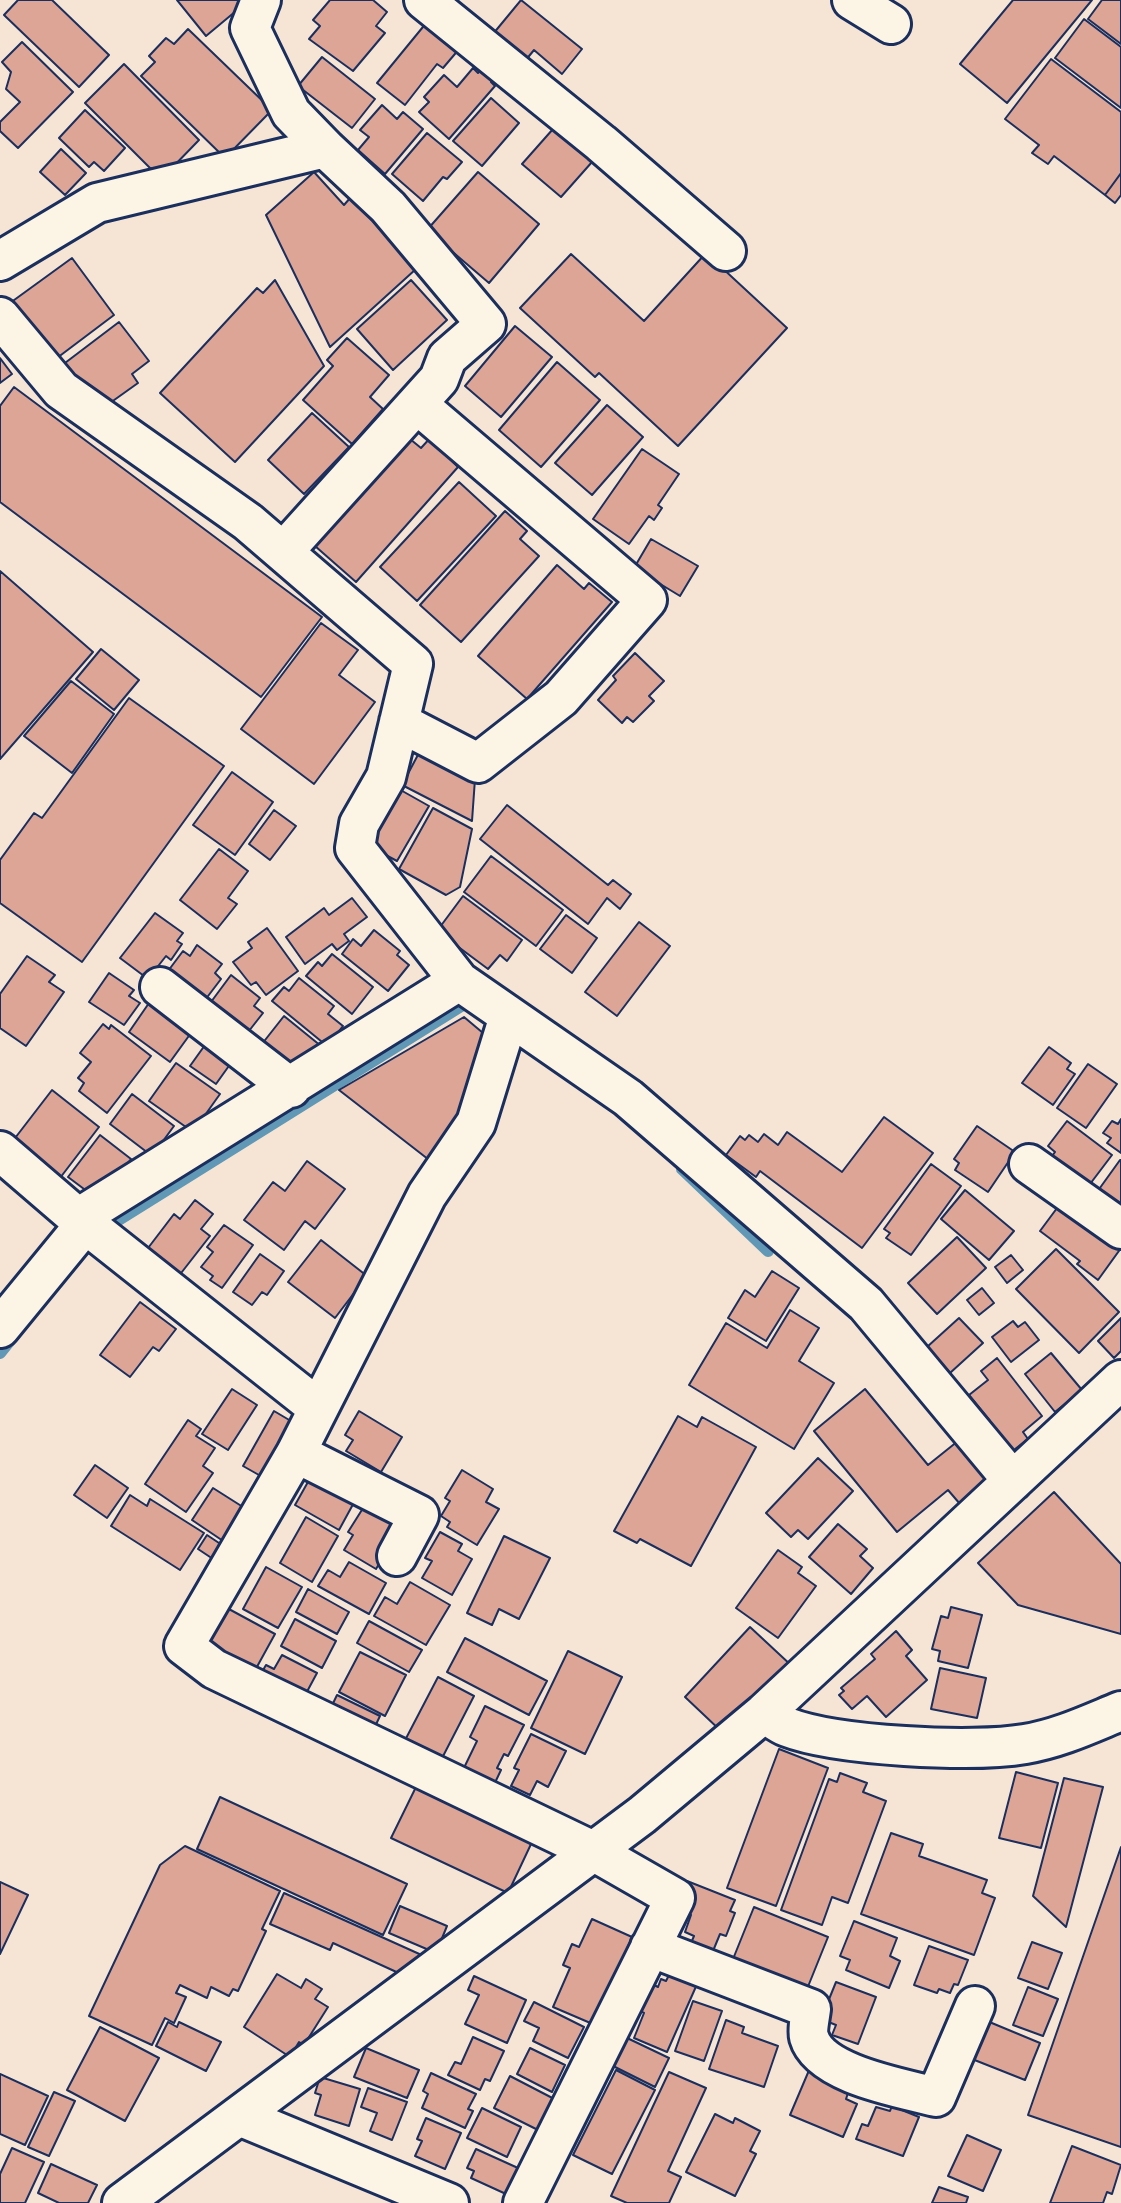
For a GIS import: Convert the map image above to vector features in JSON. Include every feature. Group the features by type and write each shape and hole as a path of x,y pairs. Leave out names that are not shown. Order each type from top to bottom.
{"street":[{"path":"261,0 250,28 291,113 388,207 486,324 447,358 439,379 283,552"},
{"path":"424,0 601,143 726,251"},
{"path":"852,0 891,24"},
{"path":"0,261 96,203 325,148"},
{"path":"0,317 61,390 248,522 413,664 386,777 359,824 355,848 459,981 506,1025 628,1098 866,1304 1013,1481"},
{"path":"399,722 478,763 561,698 647,600 417,404"},
{"path":"0,1328 82,1221 459,981"},
{"path":"159,986 290,1088"},
{"path":"506,1025 476,1124 427,1195 296,1453 184,1646 214,1669 593,1852 675,1898 523,2203"},
{"path":"0,1151 82,1221 318,1408"},
{"path":"1029,1164 1121,1229"},
{"path":"122,2203 642,1815 764,1713 1121,1380"},
{"path":"296,1453 419,1515 397,1556"},
{"path":"764,1713 786,1727 832,1737 916,1746 976,1748 1023,1745 1067,1735 1121,1711"},
{"path":"650,1947 811,2009 809,2037 822,2056 854,2074 936,2097 975,2006"},
{"path":"239,2116 449,2203"}],"building":[{"path":"18,0 52,0 109,55 79,87 4,15"},
{"path":"177,0 247,0 248,1 206,36"},
{"path":"330,0 373,0 387,12 376,26 385,33 353,71 309,39 320,26 313,20"},
{"path":"521,0 582,49 562,74 534,50 525,61 493,34"},
{"path":"1013,0 1092,0 1007,103 960,64"},
{"path":"1102,0 1121,0 1121,44 1088,19"},
{"path":"1084,19 1121,47 1121,108 1055,58"},
{"path":"427,22 460,48 443,68 437,64 405,105 377,83"},
{"path":"188,29 272,110 225,158 141,76 155,62 149,56 166,38 174,44"},
{"path":"22,42 73,92 18,148 0,131 0,122 20,102 6,89 11,72 2,62"},
{"path":"322,57 375,99 352,128 298,86"},
{"path":"1051,59 1121,112 1121,173 1105,195 1054,156 1048,164 1032,153 1039,145 1005,119"},
{"path":"124,64 199,140 167,173 150,168 85,103"},
{"path":"485,66 496,76 491,82 495,86 449,139 419,112 429,102 424,97 444,75 457,87 473,68 478,73"},
{"path":"491,98 519,123 482,166 453,141"},
{"path":"382,105 397,119 403,112 423,129 385,174 358,150 369,137 360,130"},
{"path":"85,110 125,148 104,171 94,162 89,167 59,138"},
{"path":"553,129 592,162 561,197 522,164"},
{"path":"427,133 462,162 447,179 443,177 423,201 392,174"},
{"path":"61,149 86,173 65,195 40,172"},
{"path":"314,172 344,205 351,197 416,269 330,347 266,215"},
{"path":"478,172 539,224 489,283 427,230"},
{"path":"1121,173 1121,195 1115,203 1105,195"},
{"path":"706,253 787,328 678,446 599,373 595,377 520,308 571,254 644,321"},
{"path":"72,258 114,315 53,361 10,303"},
{"path":"275,280 324,366 235,462 160,393 257,288 263,293"},
{"path":"411,280 447,320 393,370 357,329"},
{"path":"119,322 149,361 132,374 138,383 110,403 105,396 95,403 61,366"},
{"path":"515,326 552,357 501,417 465,386"},
{"path":"347,338 389,375 370,397 383,409 352,444 303,400 333,366 327,360"},
{"path":"0,358 12,374 0,383"},
{"path":"557,362 600,400 541,467 499,430"},
{"path":"14,387 322,617 261,697 0,502 0,406"},
{"path":"607,405 643,437 592,495 555,463"},
{"path":"312,413 349,447 304,494 268,460"},
{"path":"432,436 455,456 452,461 458,467 356,582 315,546 410,439 421,448"},
{"path":"642,449 679,474 658,505 662,508 654,520 649,516 629,544 593,519"},
{"path":"459,482 496,516 417,601 380,567"},
{"path":"505,511 527,531 520,539 539,556 461,642 420,605"},
{"path":"651,539 698,566 680,596 634,568"},
{"path":"557,565 584,589 589,583 612,602 527,699 478,656"},
{"path":"0,571 93,652 0,759"},
{"path":"321,623 358,650 339,675 375,702 314,784 241,729"},
{"path":"101,649 139,680 114,710 76,679"},
{"path":"635,653 664,681 649,696 654,701 633,722 627,717 622,723 598,700 616,680 613,676"},
{"path":"71,681 114,714 72,773 24,736"},
{"path":"129,698 224,766 82,962 0,903 0,860 34,813 42,818"},
{"path":"420,751 475,779 472,821 402,785"},
{"path":"232,772 273,802 235,855 193,825"},
{"path":"397,788 429,806 397,861 365,844"},
{"path":"507,805 608,885 613,880 631,894 620,909 607,898 588,924 480,839"},
{"path":"433,808 472,829 460,887 446,895 399,869"},
{"path":"274,810 296,826 270,860 249,844"},
{"path":"219,849 248,871 228,898 237,904 217,929 180,900"},
{"path":"491,856 563,910 536,946 464,892"},
{"path":"463,896 522,940 507,961 500,955 488,969 437,931"},
{"path":"352,898 367,917 344,934 349,941 337,950 332,944 305,964 286,937 324,908 329,915"},
{"path":"155,913 183,933 177,941 182,944 171,960 166,956 148,979 120,958"},
{"path":"566,915 597,938 572,973 540,949"},
{"path":"639,922 670,946 617,1016 585,992"},
{"path":"267,928 298,971 266,995 256,982 251,985 233,962 252,948 248,942"},
{"path":"374,930 400,951 397,955 409,965 388,991 342,954 353,939 361,946"},
{"path":"197,945 222,964 215,973 221,979 202,1004 165,975 183,951 190,956"},
{"path":"332,954 373,987 352,1014 306,976 318,962 322,966"},
{"path":"27,956 55,975 49,982 64,992 26,1046 0,1028 0,994"},
{"path":"109,973 134,990 129,996 140,1003 124,1025 89,1002"},
{"path":"231,975 260,998 254,1006 263,1013 245,1036 208,1006"},
{"path":"299,978 334,1006 328,1014 343,1026 327,1046 272,1001 284,987 289,991"},
{"path":"149,1003 191,1033 170,1062 129,1032"},
{"path":"284,1016 321,1046 289,1068 258,1049"},
{"path":"464,1017 483,1033 458,1124 433,1163 339,1090"},
{"path":"103,1024 109,1029 111,1025 151,1056 107,1113 79,1091 84,1083 78,1078 91,1062 80,1053"},
{"path":"205,1045 231,1063 216,1084 190,1066"},
{"path":"1049,1047 1071,1063 1067,1069 1075,1074 1053,1105 1022,1083"},
{"path":"176,1063 220,1094 193,1132 149,1101"},
{"path":"1088,1064 1117,1084 1086,1128 1057,1108"},
{"path":"52,1090 99,1127 60,1178 12,1142"},
{"path":"132,1094 174,1126 152,1156 110,1124"},
{"path":"884,1117 933,1153 862,1248 760,1171 756,1177 726,1155 740,1136 745,1140 749,1135 758,1142 764,1134 778,1145 787,1132 842,1172"},
{"path":"1121,1119 1121,1153 1107,1143 1111,1138 1103,1133 1112,1121 1118,1124"},
{"path":"1067,1121 1112,1155 1087,1188 1050,1159 1055,1152 1048,1146"},
{"path":"977,1126 1015,1152 988,1192 955,1170 959,1163 954,1159"},
{"path":"100,1135 131,1159 115,1180 108,1175 92,1195 68,1177"},
{"path":"1121,1160 1121,1209 1097,1192"},
{"path":"307,1161 345,1189 315,1229 305,1221 284,1250 244,1220 273,1182 285,1191"},
{"path":"931,1164 961,1186 911,1255 886,1238 890,1233 884,1229"},
{"path":"965,1190 1014,1231 989,1260 941,1219"},
{"path":"195,1200 213,1214 201,1229 210,1236 178,1277 145,1252 174,1214 180,1219"},
{"path":"1063,1200 1121,1243 1121,1248 1098,1280 1077,1264 1080,1261 1040,1231"},
{"path":"224,1225 253,1245 222,1288 210,1280 213,1276 201,1267 213,1252 207,1247"},
{"path":"957,1237 986,1268 937,1314 908,1283"},
{"path":"321,1240 367,1276 335,1318 288,1282"},
{"path":"1056,1249 1119,1312 1079,1353 1016,1289"},
{"path":"260,1254 284,1271 267,1295 262,1292 252,1305 233,1292"},
{"path":"1011,1255 1023,1270 1007,1283 995,1267"},
{"path":"772,1271 799,1288 766,1341 728,1318 745,1290 755,1297"},
{"path":"982,1288 994,1303 979,1315 967,1300"},
{"path":"140,1302 176,1329 159,1351 153,1347 130,1377 100,1355"},
{"path":"790,1310 819,1328 799,1361 834,1383 794,1449 689,1385 726,1323 767,1348"},
{"path":"959,1318 983,1343 950,1373 927,1347"},
{"path":"1121,1318 1121,1351 1114,1358 1098,1341"},
{"path":"1013,1321 1018,1327 1025,1322 1039,1340 1011,1362 992,1337"},
{"path":"1051,1353 1082,1390 1055,1412 1025,1374"},
{"path":"997,1358 1042,1416 1023,1432 1028,1439 1010,1453 986,1423 990,1421 969,1395 988,1380 981,1371"},
{"path":"232,1389 257,1405 228,1450 202,1434"},
{"path":"865,1389 928,1465 958,1441 989,1479 960,1504 948,1490 897,1532 814,1431"},
{"path":"274,1411 296,1424 266,1479 243,1466"},
{"path":"359,1411 402,1437 381,1472 346,1451 353,1440 345,1435"},
{"path":"678,1416 697,1427 702,1417 756,1447 691,1566 640,1539 637,1543 614,1531"},
{"path":"188,1420 201,1429 196,1436 215,1448 203,1466 213,1473 186,1512 145,1484"},
{"path":"818,1458 853,1491 808,1539 798,1530 791,1537 766,1513"},
{"path":"95,1465 128,1488 107,1518 74,1495"},
{"path":"462,1470 493,1489 486,1502 499,1509 477,1545 447,1527 450,1522 441,1516 450,1501 445,1498"},
{"path":"313,1473 357,1497 339,1530 295,1505"},
{"path":"213,1488 254,1514 232,1547 192,1520"},
{"path":"1054,1492 1121,1564 1121,1634 1018,1605 978,1563"},
{"path":"130,1495 147,1506 150,1499 204,1533 180,1570 111,1526"},
{"path":"365,1505 395,1523 397,1534 376,1569 344,1550 353,1535 348,1532"},
{"path":"306,1517 338,1536 312,1582 280,1563"},
{"path":"838,1524 867,1549 860,1556 873,1568 851,1594 809,1557"},
{"path":"440,1532 462,1544 458,1551 472,1559 452,1595 422,1578 432,1561 425,1558"},
{"path":"207,1535 222,1545 213,1559 198,1549"},
{"path":"504,1536 550,1558 519,1619 499,1609 492,1625 467,1613"},
{"path":"778,1550 802,1567 798,1573 816,1586 778,1638 736,1608"},
{"path":"349,1562 386,1583 369,1614 318,1586 328,1570 340,1577"},
{"path":"266,1567 302,1587 278,1628 243,1609"},
{"path":"410,1582 450,1605 426,1645 374,1616 385,1597 397,1604"},
{"path":"308,1589 349,1612 337,1634 296,1612"},
{"path":"951,1607 982,1615 968,1668 938,1661 940,1651 932,1649 941,1616 948,1618"},
{"path":"227,1608 275,1634 253,1674 205,1648"},
{"path":"295,1619 336,1641 322,1668 281,1646"},
{"path":"369,1621 422,1650 409,1672 357,1643"},
{"path":"750,1627 793,1667 778,1682 773,1677 722,1732 685,1697"},
{"path":"896,1631 912,1650 906,1656 927,1680 886,1717 867,1696 852,1709 839,1695 844,1691 841,1688 875,1659 871,1654"},
{"path":"465,1638 547,1681 529,1715 447,1672"},
{"path":"568,1651 622,1677 585,1754 531,1728"},
{"path":"360,1652 406,1675 385,1716 339,1692"},
{"path":"282,1655 317,1673 302,1701 259,1677 266,1665 274,1669"},
{"path":"940,1668 986,1678 977,1718 931,1709"},
{"path":"438,1677 474,1696 439,1764 402,1746"},
{"path":"337,1695 380,1716 370,1737 327,1716"},
{"path":"485,1706 524,1725 508,1756 504,1754 497,1768 501,1770 492,1789 461,1774 477,1741 470,1737"},
{"path":"531,1734 566,1751 548,1787 537,1781 530,1795 511,1786 519,1770 514,1768"},
{"path":"779,1749 828,1768 776,1906 727,1888"},
{"path":"1016,1772 1058,1783 1041,1848 999,1838"},
{"path":"840,1773 867,1783 863,1792 886,1801 848,1903 832,1897 822,1925 781,1910 829,1779 837,1782"},
{"path":"1064,1778 1103,1787 1066,1927 1033,1896"},
{"path":"416,1787 532,1842 508,1893 391,1838"},
{"path":"220,1797 407,1884 383,1935 197,1849"},
{"path":"891,1833 923,1844 919,1856 987,1880 982,1893 995,1898 974,1955 861,1914"},
{"path":"185,1846 280,1891 262,1929 266,1931 238,1991 233,1989 229,1996 211,1987 207,1998 180,1985 176,1993 186,1997 174,2023 165,2018 152,2045 89,2016 160,1865"},
{"path":"1121,1847 1121,2147 1028,2115"},
{"path":"687,1881 735,1900 730,1911 735,1913 726,1936 720,1934 713,1951 691,1943 694,1936 685,1932 691,1915 676,1909"},
{"path":"0,1882 28,1895 0,1954"},
{"path":"284,1893 426,1957 403,1975 333,1943 330,1950 270,1924"},
{"path":"400,1906 447,1926 436,1953 389,1933"},
{"path":"754,1907 828,1937 805,1994 731,1964"},
{"path":"592,1919 632,1937 595,2025 553,2007 570,1968 563,1965 572,1944 579,1947"},
{"path":"854,1921 897,1938 890,1956 900,1961 889,1988 846,1970 850,1960 840,1956"},
{"path":"1032,1942 1062,1953 1048,1989 1018,1978"},
{"path":"929,1946 968,1960 958,1985 954,1984 950,1993 939,1989 937,1993 914,1985"},
{"path":"678,1973 698,1982 667,2052 634,2038 644,2013 638,2010 650,1983 658,1987 661,1979 666,1981 669,1975 676,1978"},
{"path":"277,1974 301,1988 306,1979 322,1989 315,1999 328,2007 304,2045 299,2042 290,2057 244,2027"},
{"path":"474,1976 526,2000 507,2043 465,2024 479,1995 468,1990"},
{"path":"836,1982 876,1997 858,2044 832,2035 836,2025 821,2019"},
{"path":"1028,1987 1058,1999 1043,2036 1013,2025"},
{"path":"693,2001 722,2011 704,2061 675,2051"},
{"path":"534,2002 584,2027 568,2058 533,2041 539,2028 524,2021"},
{"path":"726,2020 744,2027 742,2033 778,2046 764,2087 709,2069"},
{"path":"987,2021 1040,2043 1025,2080 972,2059"},
{"path":"168,2022 177,2027 179,2022 221,2042 206,2071 156,2046"},
{"path":"100,2027 159,2058 125,2121 67,2090"},
{"path":"473,2037 504,2051 490,2081 485,2079 480,2090 448,2075 455,2062 461,2064"},
{"path":"625,2037 669,2058 655,2087 611,2065"},
{"path":"366,2048 419,2070 407,2098 354,2077"},
{"path":"530,2048 565,2065 552,2092 517,2074"},
{"path":"810,2068 849,2090 846,2099 857,2104 843,2137 790,2115"},
{"path":"616,2070 655,2090 612,2174 573,2155"},
{"path":"669,2072 706,2088 668,2171 681,2177 669,2203 627,2203 611,2196"},
{"path":"431,2073 476,2094 468,2109 473,2111 465,2128 422,2108 428,2094 423,2091"},
{"path":"0,2074 48,2096 25,2145 0,2134"},
{"path":"510,2076 562,2103 546,2134 494,2108"},
{"path":"320,2077 360,2089 349,2126 315,2115 321,2095 315,2093"},
{"path":"368,2088 407,2102 392,2140 370,2131 377,2113 361,2107"},
{"path":"54,2092 75,2101 49,2156 28,2147"},
{"path":"892,2106 919,2117 903,2156 856,2139 862,2124 868,2126 876,2107 890,2111"},
{"path":"482,2108 521,2127 507,2157 467,2138"},
{"path":"715,2114 733,2123 735,2118 760,2131 750,2151 756,2154 735,2196 686,2172"},
{"path":"426,2118 461,2133 445,2169 415,2156 422,2141 417,2139"},
{"path":"967,2135 1001,2150 983,2191 948,2176"},
{"path":"1072,2146 1121,2165 1112,2194 1107,2192 1103,2203 1050,2203"},
{"path":"12,2148 44,2162 25,2203 0,2203 0,2174"},
{"path":"476,2149 518,2168 506,2194 471,2178 474,2171 467,2168"},
{"path":"51,2164 97,2185 88,2203 59,2203 38,2193"},
{"path":"939,2187 968,2197 966,2203 932,2203"}],"waterway":[{"path":"101,1231 466,1003 474,1009"},
{"path":"682,1169 768,1251"},
{"path":"0,1353 16,1333"}]}
